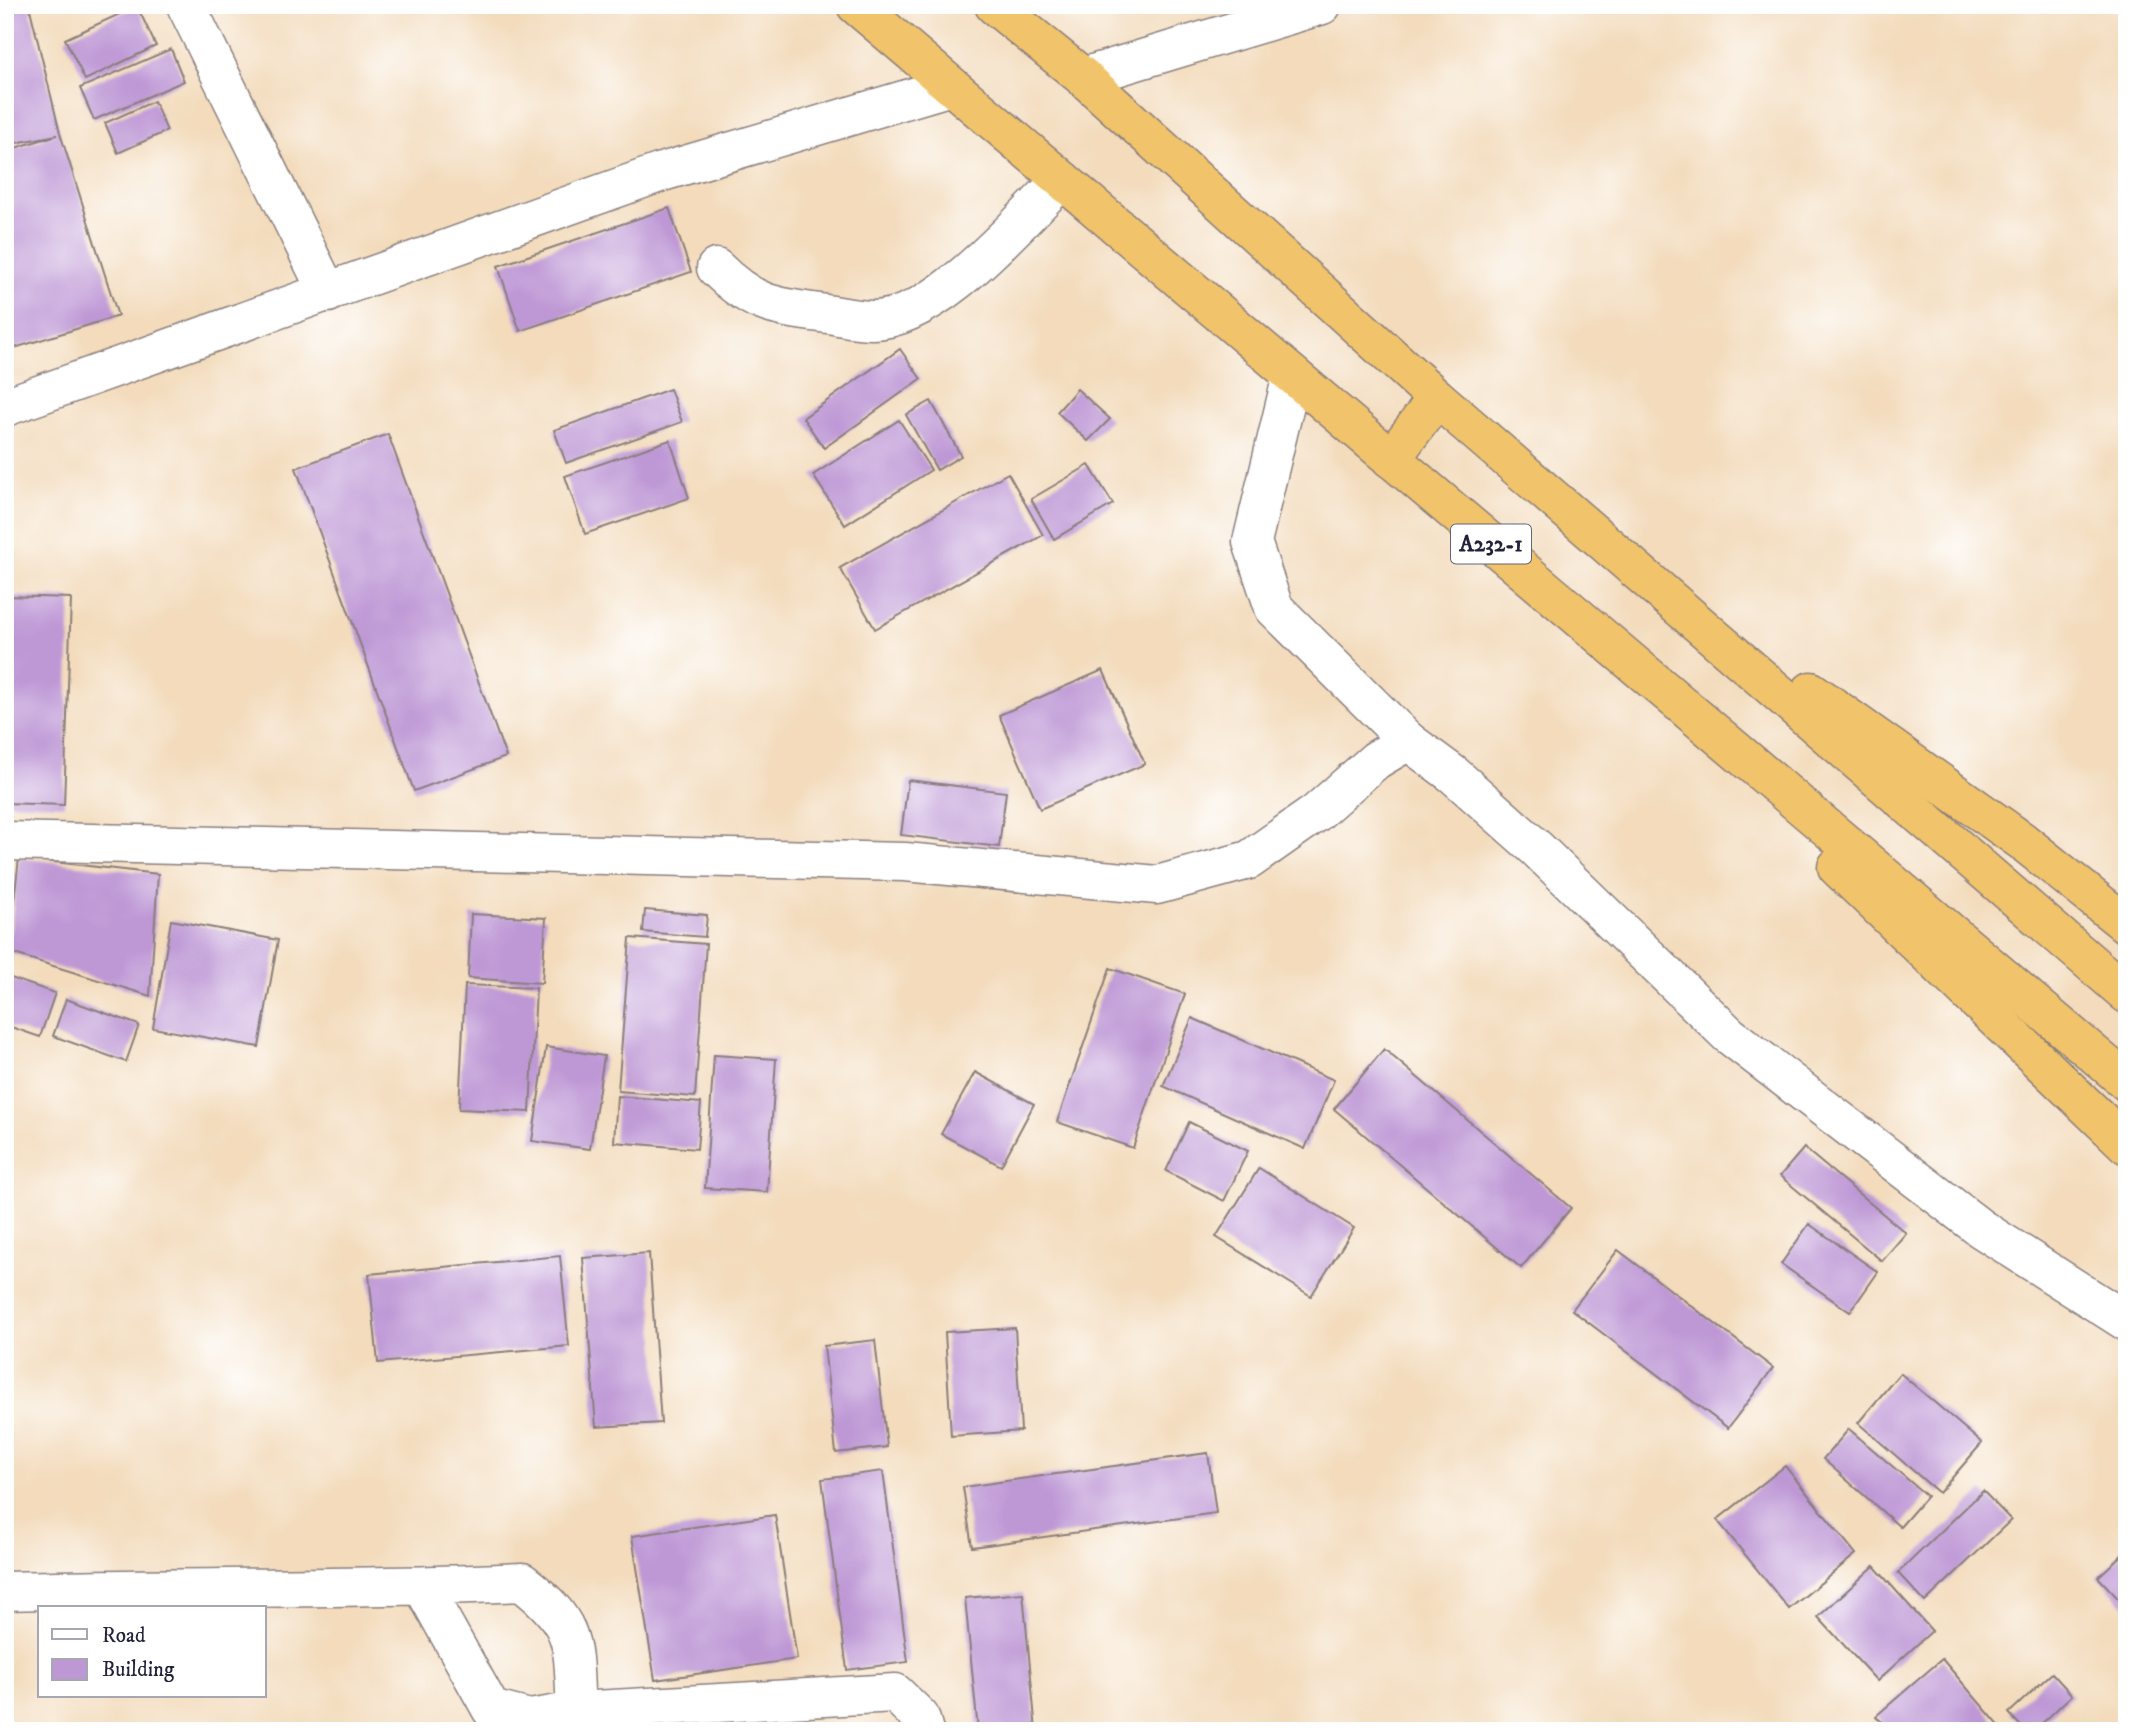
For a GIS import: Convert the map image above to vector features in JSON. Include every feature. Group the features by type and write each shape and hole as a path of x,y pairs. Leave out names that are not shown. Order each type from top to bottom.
{"highway":[{"name":"A232-1","path":"856,5 2127,1082"},
{"name":"A232-1","path":"994,5 1083,77 1437,398 1635,566 2127,994"},
{"path":"1391,459 1437,398"},
{"path":"1635,566 2022,841 2127,925"},
{"path":"1600,636 2127,1145"}],"street":[{"path":"186,5 328,293"},
{"path":"1083,77 1322,5"},
{"path":"5,407 662,172 951,86"},
{"path":"716,268 738,290 776,308 874,320 912,312 945,292 1062,180"},
{"path":"1292,375 1252,541 1274,608 1408,741 1454,775 1536,848 1728,1035 1980,1228 2127,1322"},
{"path":"5,841 905,862 1157,886 1249,860 1315,813 1376,760 1408,741"},
{"path":"5,1591 173,1586 423,1587 522,1582 550,1604 572,1638 576,1711"},
{"path":"423,1587 491,1709 531,1725 576,1711 895,1693 920,1717 924,1731"}],"building":[{"path":"5,5 29,5 60,133 118,316 5,351 5,151 57,135 5,145"},
{"path":"137,6 156,46 85,80 65,39"},
{"path":"171,49 184,81 94,120 80,88"},
{"path":"154,101 167,131 118,153 105,123"},
{"path":"669,208 691,272 520,331 498,266"},
{"path":"900,349 921,379 824,448 803,418"},
{"path":"670,389 682,422 566,463 554,430"},
{"path":"1077,389 1110,419 1088,441 1057,412"},
{"path":"931,401 961,456 937,470 906,415"},
{"path":"899,420 931,470 845,525 813,475"},
{"path":"388,434 506,757 414,791 296,468"},
{"path":"670,440 689,498 585,534 565,476"},
{"path":"1089,465 1113,504 1054,539 1031,499"},
{"path":"1008,473 1043,535 875,629 840,568"},
{"path":"5,596 71,598 64,805 5,803"},
{"path":"1103,670 1145,764 1040,809 999,715"},
{"path":"908,780 1006,792 999,847 901,835"},
{"path":"19,858 158,874 150,996 8,952"},
{"path":"645,910 707,915 705,937 643,932"},
{"path":"471,914 546,918 542,983 468,978"},
{"path":"171,920 278,940 259,1047 153,1028"},
{"path":"630,938 706,944 695,1097 618,1091"},
{"path":"1110,968 1185,994 1133,1148 1057,1122"},
{"path":"5,976 55,993 40,1037 5,1025"},
{"path":"465,985 536,988 530,1112 459,1109"},
{"path":"66,999 139,1025 126,1062 53,1036"},
{"path":"1192,1018 1334,1080 1305,1149 1163,1086"},
{"path":"546,1047 604,1056 590,1149 532,1141"},
{"path":"1384,1049 1571,1208 1521,1268 1334,1109"},
{"path":"714,1055 776,1059 767,1192 705,1188"},
{"path":"975,1072 1034,1104 1001,1166 941,1134"},
{"path":"617,1096 701,1103 697,1149 614,1142"},
{"path":"1189,1122 1248,1151 1224,1201 1166,1171"},
{"path":"1804,1148 1906,1233 1882,1261 1780,1176"},
{"path":"1259,1168 1354,1228 1311,1296 1216,1237"},
{"path":"1809,1224 1878,1272 1850,1312 1781,1264"},
{"path":"1618,1250 1773,1368 1728,1428 1572,1310"},
{"path":"649,1253 661,1423 596,1427 583,1258"},
{"path":"560,1256 569,1346 378,1363 369,1274"},
{"path":"1015,1328 1021,1431 951,1436 945,1332"},
{"path":"875,1340 887,1447 836,1453 824,1346"},
{"path":"1900,1373 1982,1443 1939,1493 1858,1423"},
{"path":"1849,1429 1927,1496 1900,1527 1823,1459"},
{"path":"1208,1453 1216,1513 972,1547 963,1487"},
{"path":"1785,1466 1856,1554 1789,1609 1717,1520"},
{"path":"883,1471 908,1662 847,1670 822,1479"},
{"path":"1983,1491 2011,1520 1925,1602 1898,1573"},
{"path":"775,1515 797,1659 655,1680 632,1536"},
{"path":"2127,1550 2127,1608 2098,1577"},
{"path":"1874,1566 1932,1631 1877,1681 1818,1617"},
{"path":"1023,1593 1036,1731 978,1731 965,1598"},
{"path":"1942,1659 2002,1729 2000,1731 1890,1731 1876,1716"},
{"path":"2052,1673 2072,1695 2034,1731 2025,1731 2009,1713"}]}
